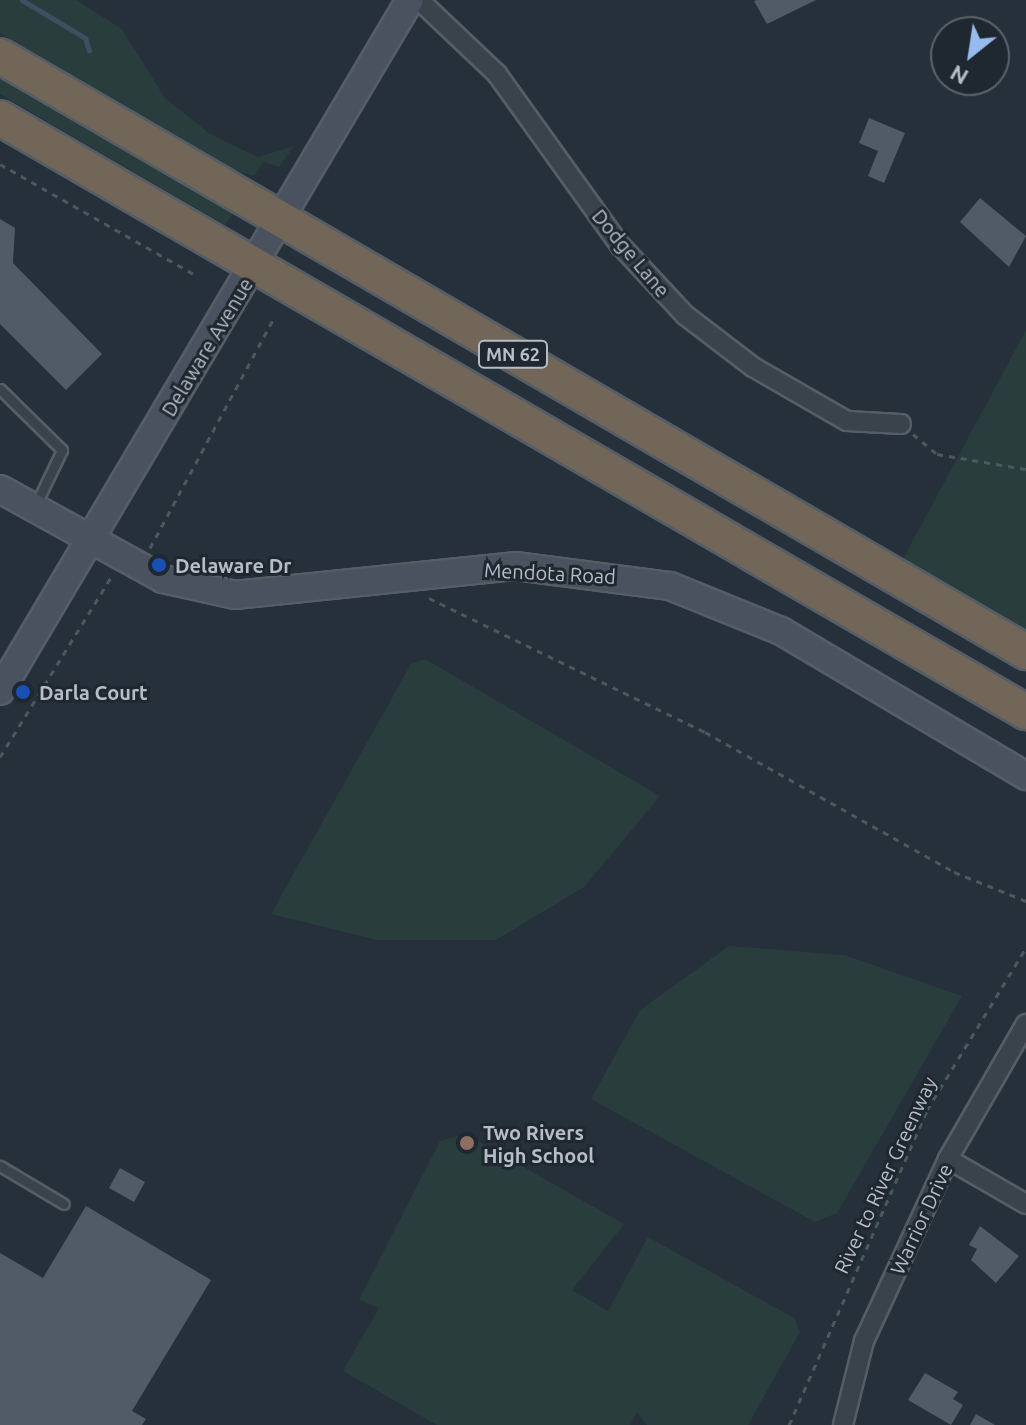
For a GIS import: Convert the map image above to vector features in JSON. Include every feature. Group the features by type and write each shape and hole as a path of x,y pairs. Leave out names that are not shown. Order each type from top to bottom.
{"highway":[{"name":"MN 62","path":"0,56 1026,652"},
{"name":"MN 62","path":"0,118 1026,712"}],"street":[{"name":"Delaware Avenue","path":"0,691 87,540 255,267 410,0"},
{"name":"Dodge Lane","path":"419,0 497,74 620,245 685,315 753,367 847,421 901,424"},
{"name":"Mendota Road","path":"0,489 87,540 163,579 235,595 515,566 670,586 781,631 1026,776"},
{"name":"Warrior Drive","path":"843,1425 864,1341 948,1159 1026,1024"},
{"path":"948,1159 1026,1204"}],"lane":[{"path":"0,389 62,450 34,509"},
{"path":"0,1166 64,1204"}],"path":[{"path":"0,164 195,275"},
{"path":"149,550 273,320"},
{"path":"901,424 937,454 1026,469"},
{"path":"0,757 102,584 115,573 125,577"},
{"path":"421,595 594,674 954,872 1026,901"},
{"name":"River to River Greenway","path":"789,1425 927,1110 1026,948"}],"green space":[{"path":"0,0 76,0 122,29 165,98 210,134 258,157 294,146 279,167 264,162 254,176 231,169 0,33"},
{"path":"0,71 236,209 225,225 0,94"},
{"path":"1026,330 1026,630 903,559"},
{"path":"425,659 660,796 584,887 496,940 377,940 271,914 411,664"},
{"path":"729,946 844,955 962,996 837,1213 815,1222 591,1099 640,1010"},
{"path":"465,1134 624,1224 572,1290 608,1311 648,1237 794,1318 800,1332 748,1425 647,1425 637,1412 630,1425 437,1425 343,1371 379,1308 359,1300 440,1141"}],"building":[{"path":"757,0 816,0 767,24 754,1"},
{"path":"869,118 905,133 884,183 868,176 878,151 859,143"},
{"path":"980,198 1026,236 1009,267 960,222"},
{"path":"0,219 15,228 13,263 102,354 66,390 0,324"},
{"path":"120,1168 145,1182 134,1202 109,1188"},
{"path":"86,1206 211,1280 132,1411 146,1419 142,1425 0,1425 0,1253 43,1278"},
{"path":"980,1226 1019,1256 996,1283 971,1260 977,1249 969,1245"},
{"path":"925,1373 958,1392 953,1399 963,1405 951,1425 908,1400"},
{"path":"976,1414 995,1425 970,1425"}],"waterway":[{"path":"22,0 85,38 89,50"}],"place":[{"name":"Delaware Dr","path":"159,565"},
{"name":"Darla Court","path":"23,692"},
{"name":"Two Rivers High School","path":"467,1143"}]}
